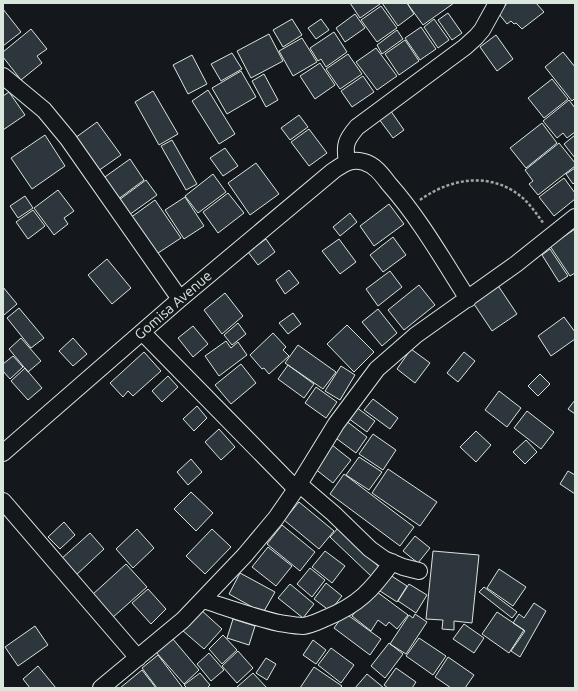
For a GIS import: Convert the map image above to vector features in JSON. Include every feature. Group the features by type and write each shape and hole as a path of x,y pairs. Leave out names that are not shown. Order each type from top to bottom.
{"street":[{"path":"468,299 409,208 373,166 355,160 347,162 345,150 348,139 357,127 471,42 482,30 497,3"},
{"path":"3,76 44,110 63,133 180,299"},
{"name":"Gomisa Avenue","path":"3,453 180,299 333,171 347,162"},
{"path":"101,688 183,620 245,556 276,518 336,424 377,369 416,336 468,299 575,218"},
{"path":"142,332 297,487 334,514 370,549 384,559 418,571"},
{"path":"3,501 138,658"},
{"path":"203,600 267,620 302,626 315,623 339,613 353,605 377,583 392,562"}],"path":[{"path":"409,208 431,192 446,185 473,180 487,181 503,186 524,199 553,235"}],"building":[{"path":"350,3 380,3 380,4 360,18"},
{"path":"382,3 407,3 414,14 398,26"},
{"path":"407,3 454,3 423,25"},
{"path":"507,3 536,3 544,12 522,29 516,23 514,24 511,21 507,24 499,14"},
{"path":"381,6 397,28 377,42 361,20"},
{"path":"3,9 21,32 3,46"},
{"path":"448,13 462,33 452,40 438,20"},
{"path":"355,14 365,28 345,42 336,28"},
{"path":"292,19 302,35 283,47 273,30"},
{"path":"321,19 329,30 316,39 308,28"},
{"path":"434,19 449,40 438,48 424,27"},
{"path":"421,27 436,49 420,60 405,38"},
{"path":"31,29 47,49 37,56 42,63 21,80 3,57 3,52"},
{"path":"397,30 403,39 382,54 377,45"},
{"path":"334,32 347,52 326,67 321,59 318,61 310,48"},
{"path":"269,34 283,61 251,78 237,51"},
{"path":"496,35 513,59 497,71 480,47"},
{"path":"302,38 317,62 293,76 279,51"},
{"path":"405,40 419,61 399,75 385,54"},
{"path":"376,48 397,76 377,90 356,62"},
{"path":"563,52 575,67 575,98 572,101 545,67"},
{"path":"232,53 242,69 221,81 211,64"},
{"path":"348,54 362,74 340,89 326,69"},
{"path":"192,55 207,84 188,94 173,65"},
{"path":"320,63 335,85 315,99 300,76"},
{"path":"241,71 256,97 227,114 212,88"},
{"path":"264,74 278,100 266,107 252,81"},
{"path":"363,76 374,92 352,107 341,91"},
{"path":"552,79 568,99 544,118 528,98"},
{"path":"208,90 235,134 219,144 192,101"},
{"path":"153,91 178,134 159,145 135,102"},
{"path":"9,92 25,115 3,130 3,96"},
{"path":"569,100 575,108 575,132 567,138 563,133 557,138 543,121"},
{"path":"388,107 404,130 393,138 376,115"},
{"path":"299,115 308,127 290,140 281,128"},
{"path":"97,122 121,155 98,171 75,138"},
{"path":"542,123 557,143 526,168 510,148"},
{"path":"309,129 327,153 309,166 291,142"},
{"path":"45,135 65,166 32,189 11,158"},
{"path":"575,135 575,158 564,144"},
{"path":"172,140 197,184 186,190 161,146"},
{"path":"559,143 575,163 575,166 538,195 529,184 533,181 525,170"},
{"path":"225,148 238,166 223,176 210,158"},
{"path":"130,159 144,180 117,200 102,179"},
{"path":"256,163 279,194 250,215 228,183"},
{"path":"575,168 575,182 573,184 566,174"},
{"path":"213,174 226,192 198,213 185,196"},
{"path":"564,178 575,193 575,199 554,216 539,197"},
{"path":"146,180 157,195 129,215 119,200"},
{"path":"58,190 74,211 64,218 68,224 54,235 34,208"},
{"path":"228,193 244,213 218,233 203,212"},
{"path":"25,196 33,208 18,218 10,206"},
{"path":"185,197 204,226 184,239 165,210"},
{"path":"155,200 181,238 155,255 130,218"},
{"path":"389,204 404,224 374,246 360,226"},
{"path":"33,210 45,226 28,239 16,222"},
{"path":"350,213 357,222 340,236 333,227"},
{"path":"575,229 575,273 570,276 550,246"},
{"path":"393,237 406,255 383,272 370,255"},
{"path":"266,239 275,252 258,265 248,252"},
{"path":"339,239 356,262 340,274 322,251"},
{"path":"550,249 568,276 559,282 542,255"},
{"path":"107,259 131,288 112,304 88,275"},
{"path":"289,270 299,283 285,294 276,280"},
{"path":"390,271 402,287 378,306 366,289"},
{"path":"497,284 517,314 492,331 472,301"},
{"path":"419,285 435,305 404,330 388,310"},
{"path":"3,287 17,304 4,315 3,314"},
{"path":"225,293 243,316 222,334 204,310"},
{"path":"19,308 44,338 31,348 7,318"},
{"path":"378,309 397,333 382,346 362,322"},
{"path":"293,313 301,324 288,334 279,323"},
{"path":"564,317 575,332 575,339 551,356 538,336"},
{"path":"238,323 246,334 232,345 224,335"},
{"path":"347,325 374,352 354,372 327,344"},
{"path":"193,326 208,344 193,357 178,338"},
{"path":"273,333 286,347 283,350 289,356 269,374 264,368 262,369 250,355"},
{"path":"21,338 41,361 28,372 9,349"},
{"path":"73,338 87,354 73,366 59,351"},
{"path":"226,341 231,348 238,342 247,355 219,376 205,356"},
{"path":"298,345 336,372 323,389 285,363"},
{"path":"411,349 430,363 415,383 397,369"},
{"path":"144,352 161,371 133,396 128,391 123,397 110,383"},
{"path":"464,352 475,361 458,382 447,373"},
{"path":"13,356 23,367 10,379 3,371 3,364"},
{"path":"241,364 256,383 231,404 215,385"},
{"path":"288,365 314,384 304,398 278,379"},
{"path":"341,366 355,375 340,400 325,391"},
{"path":"25,368 42,388 28,400 11,381"},
{"path":"540,374 550,384 538,396 528,386"},
{"path":"168,376 178,387 162,402 152,391"},
{"path":"316,387 337,402 326,418 305,403"},
{"path":"499,391 521,408 507,427 485,410"},
{"path":"373,399 398,418 390,429 364,410"},
{"path":"575,400 575,414 568,409"},
{"path":"197,406 207,418 194,431 183,419"},
{"path":"356,407 375,421 367,432 348,418"},
{"path":"527,411 554,432 541,449 514,428"},
{"path":"345,420 367,437 356,453 333,436"},
{"path":"219,429 235,447 221,460 205,442"},
{"path":"476,431 491,445 476,462 460,447"},
{"path":"373,434 396,450 383,470 359,454"},
{"path":"526,440 537,452 525,464 513,452"},
{"path":"332,445 351,460 333,483 314,468"},
{"path":"359,457 382,472 369,490 346,475"},
{"path":"191,459 202,472 188,485 177,472"},
{"path":"388,469 437,502 420,526 372,493"},
{"path":"568,471 575,475 575,494 560,484"},
{"path":"344,474 414,527 400,546 330,494"},
{"path":"191,492 213,513 196,531 174,509"},
{"path":"299,502 334,531 319,549 284,520"},
{"path":"64,522 75,535 60,549 48,537"},
{"path":"282,525 315,552 300,571 267,544"},
{"path":"338,528 380,568 372,577 330,537"},
{"path":"137,529 154,548 133,568 116,549"},
{"path":"212,529 231,547 205,574 186,556"},
{"path":"90,533 104,549 75,576 60,560"},
{"path":"415,536 430,548 418,563 403,551"},
{"path":"268,547 292,566 276,586 252,567"},
{"path":"325,551 345,566 332,583 312,567"},
{"path":"433,551 479,555 472,623 454,621 454,630 442,629 443,620 426,619"},
{"path":"126,564 147,587 112,618 92,595"},
{"path":"310,568 325,580 312,597 297,584"},
{"path":"499,569 526,587 513,606 487,588"},
{"path":"240,573 275,592 263,613 229,594"},
{"path":"387,573 407,586 397,602 377,589"},
{"path":"326,583 342,596 330,611 314,599"},
{"path":"290,584 314,604 303,618 278,598"},
{"path":"409,584 427,595 416,613 398,601"},
{"path":"484,587 517,612 512,618 479,592"},
{"path":"148,589 166,609 151,624 132,603"},
{"path":"373,589 408,615 397,629 389,622 386,626 378,620 371,631 352,616"},
{"path":"534,603 546,611 520,657 511,651 525,631 513,623 519,614 524,618"},
{"path":"200,609 222,629 204,649 182,630"},
{"path":"497,612 524,630 509,653 482,634"},
{"path":"345,613 381,639 370,655 334,628"},
{"path":"415,614 427,622 406,654 390,644 409,615 413,618"},
{"path":"233,619 255,626 249,645 227,638"},
{"path":"464,624 484,638 474,653 453,639"},
{"path":"35,626 48,645 18,666 5,647"},
{"path":"223,635 237,650 222,664 209,649"},
{"path":"172,638 199,670 184,684 156,652"},
{"path":"419,638 446,656 433,675 406,656"},
{"path":"313,640 326,650 316,664 303,655"},
{"path":"389,643 403,654 385,678 371,666"},
{"path":"331,648 354,665 341,683 318,665"},
{"path":"238,651 253,668 237,683 222,666"},
{"path":"209,653 224,670 211,681 197,664"},
{"path":"158,655 183,688 157,688 142,668"},
{"path":"448,657 474,675 465,688 451,688 435,677"},
{"path":"266,658 276,664 267,680 256,673"},
{"path":"38,666 56,688 30,688 23,679"},
{"path":"314,667 342,686 340,688 300,688"},
{"path":"396,668 416,682 412,688 388,688 384,685"},
{"path":"142,670 156,688 120,688"},
{"path":"200,673 210,685 207,688 187,688 184,685"},
{"path":"253,673 267,688 237,687"},
{"path":"367,674 384,688 355,688"}]}
